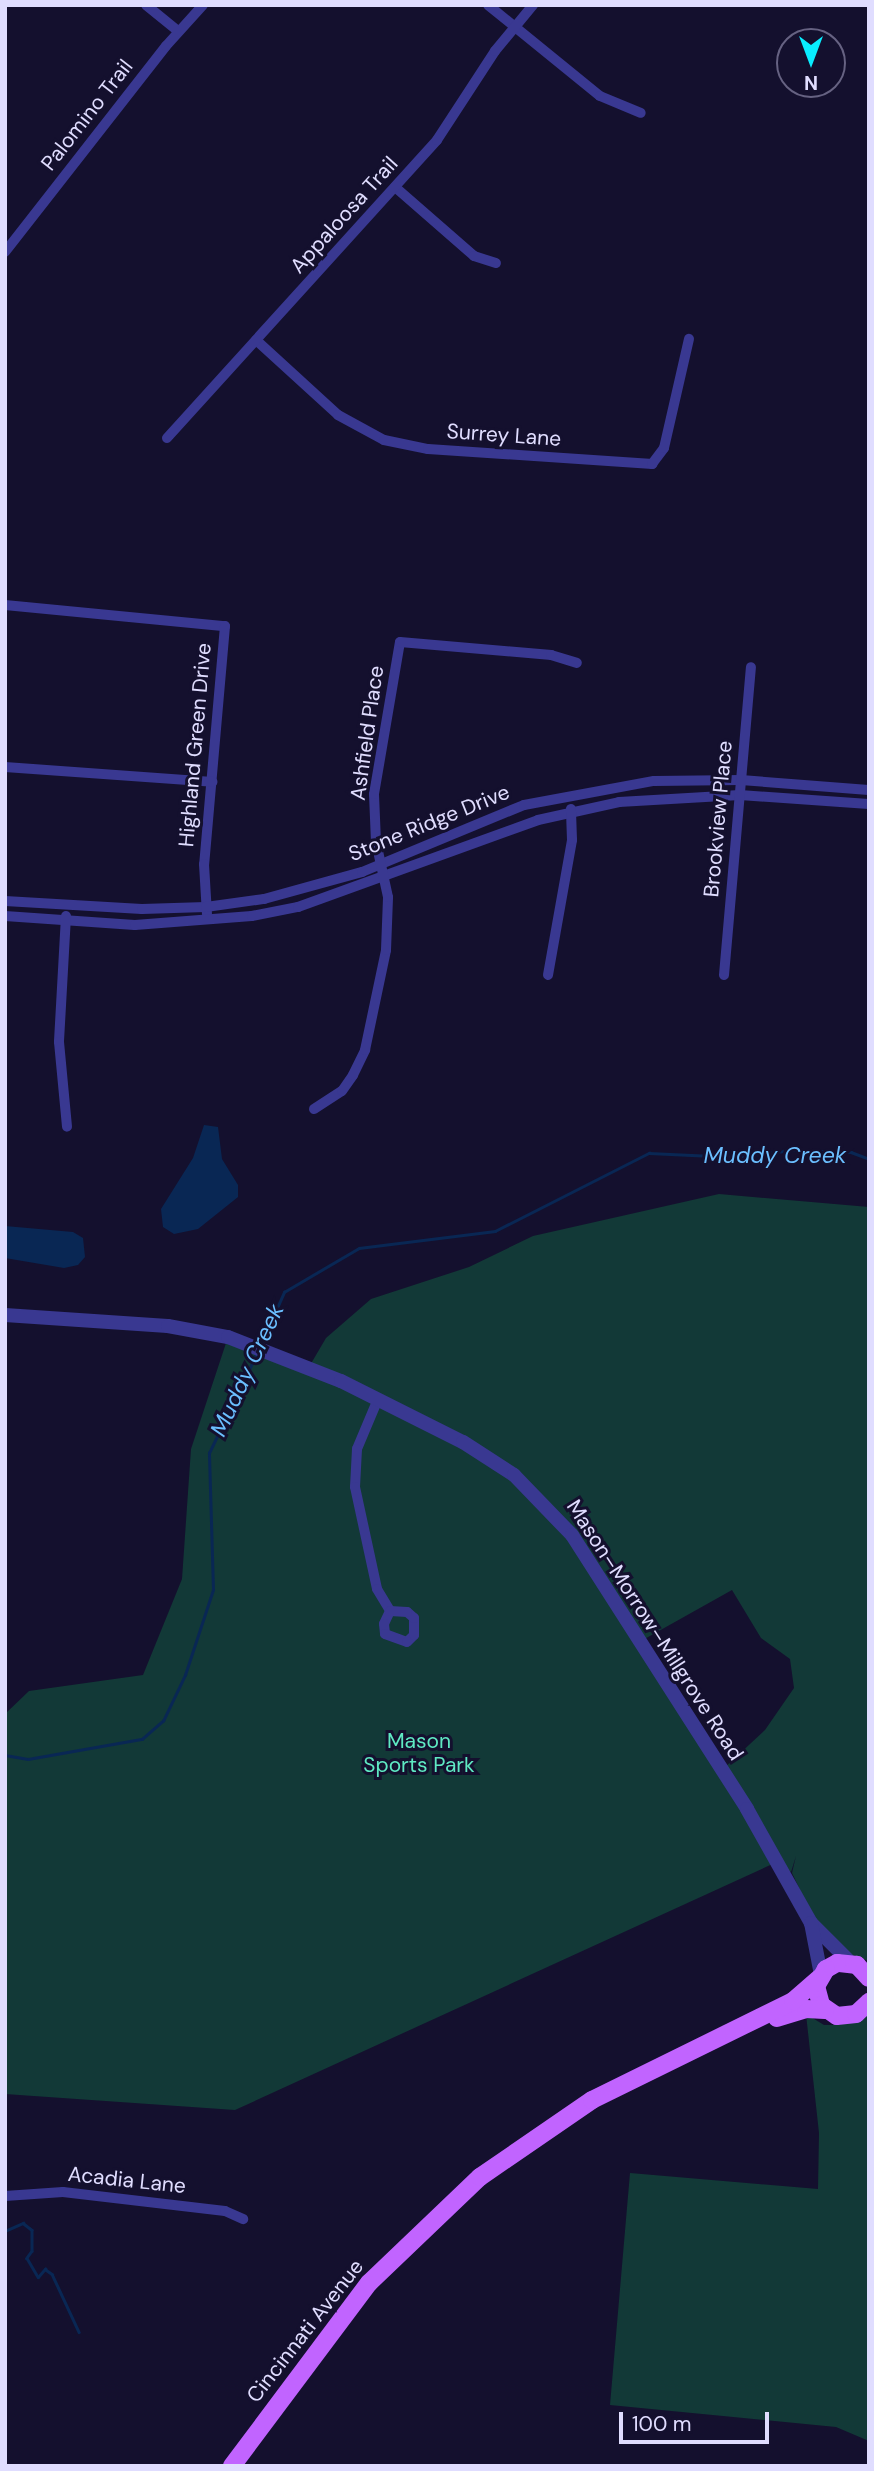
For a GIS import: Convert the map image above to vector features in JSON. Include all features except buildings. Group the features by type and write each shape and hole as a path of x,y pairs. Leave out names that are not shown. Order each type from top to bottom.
{"main road":[{"name":"Cincinnati Avenue","path":"232,2466 339,2318 445,2207 517,2150 592,2100 793,2001 831,1965 862,1969"},
{"path":"820,1976 816,1993 825,2010"},
{"name":"Cincinnati Avenue","path":"737,2029 806,2010 825,2010 850,2017 869,2002"}],"street":[{"path":"146,5 178,31"},
{"name":"Palomino Trail","path":"5,252 178,31 203,5"},
{"path":"488,5 600,96 641,113"},
{"name":"Appaloosa Trail","path":"167,438 437,140 515,25 533,5"},
{"path":"396,187 474,256 496,263"},
{"name":"Surrey Lane","path":"256,340 338,415 384,440 428,449 652,464 664,449 689,339"},
{"name":"Highland Green Drive","path":"5,606 225,626 204,864 209,920"},
{"name":"Ashfield Place","path":"314,1109 342,1091 365,1050 390,923 374,794 400,642 551,655 577,663"},
{"name":"Brookview Place","path":"724,975 751,667"},
{"path":"5,767 212,782"},
{"name":"Stone Ridge Drive","path":"5,901 67,906 206,907 287,894 381,864 524,805 654,781 741,780 869,790"},
{"name":"Stone Ridge Drive","path":"5,916 135,925 209,920 298,907 467,844 619,802 740,795 869,804"},
{"path":"548,975 568,869 572,813 568,796"},
{"path":"67,906 59,1042 67,1127"},
{"name":"Mason–Morrow–Millgrove Road","path":"5,1315 168,1326 228,1337 279,1354 378,1399 496,1461 558,1517 722,1769 811,1923 862,1969"},
{"path":"378,1399 357,1449 355,1487 370,1568 390,1611"},
{"name":"Mason–Morrow–Millgrove Road","path":"811,1923 820,1976"},
{"name":"Acadia Lane","path":"5,2196 63,2192 225,2211 243,2219"}],"green space":[{"name":"Mason Sports Park","path":"719,1194 869,1207 869,1961 847,1953 814,1919 792,1873 796,1856 791,1872 777,1862 235,2110 5,2094 5,1714 29,1691 143,1675 182,1579 191,1449 228,1337 309,1367 326,1338 371,1299 469,1267 533,1236","holes":["732,1590 761,1638 790,1659 794,1688 765,1730 723,1769 641,1641"]},
{"path":"869,2012 869,2441 836,2427 610,2405 630,2173 818,2189 819,2133 806,2014 824,2025 839,2025"}],"water":[{"path":"204,1125 218,1127 222,1159 238,1185 238,1197 198,1229 174,1234 163,1227 161,1209 193,1158"},
{"path":"5,1226 73,1232 83,1238 85,1257 78,1265 64,1268 5,1258"}],"waterway":[{"name":"Muddy Creek","path":"261,1344 284,1292 359,1248 495,1231 649,1153 734,1157 793,1150 851,1152 869,1159"},
{"name":"Muddy Creek","path":"5,1755 28,1759 142,1739 163,1721 185,1675 213,1590 209,1453 257,1353"},
{"path":"5,2231 23,2223 32,2230 32,2251 27,2258 38,2277 45,2269 52,2274 79,2332"}]}
